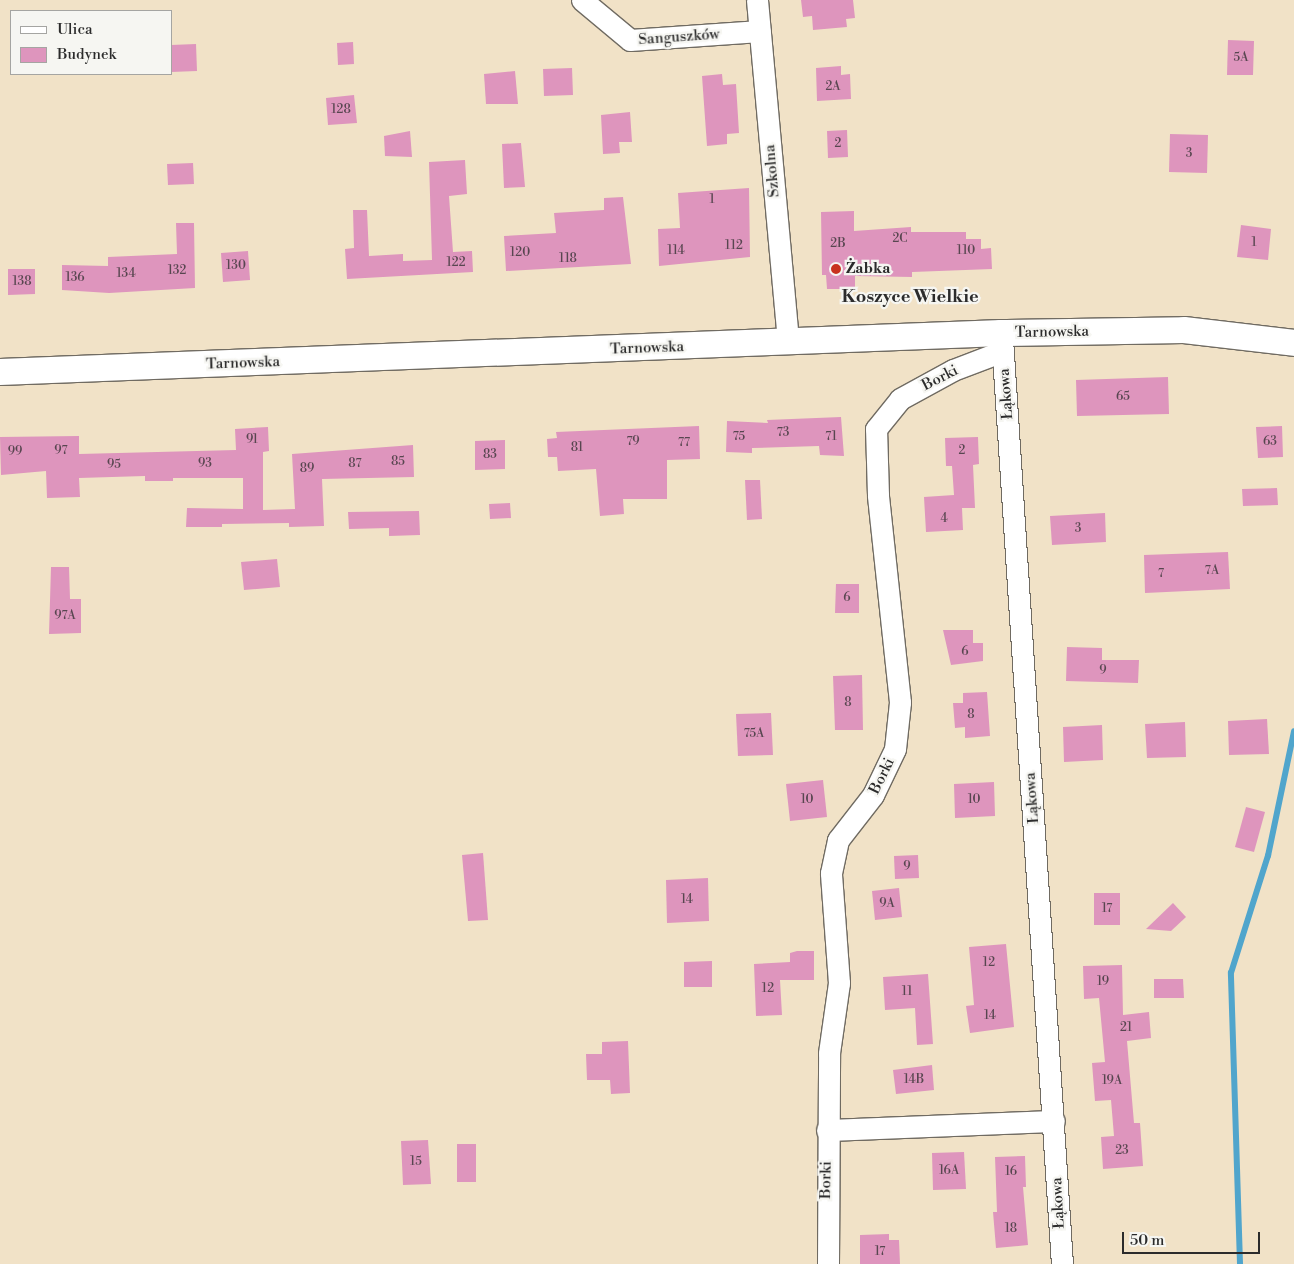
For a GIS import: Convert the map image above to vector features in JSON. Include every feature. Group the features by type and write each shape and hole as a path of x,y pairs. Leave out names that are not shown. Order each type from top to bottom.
{"street":[{"name":"Sanguszków","path":"582,0 630,40 760,31"},
{"name":"Szkolna","path":"757,0 788,342"},
{"name":"Tarnowska","path":"0,372 788,342 1002,342 1184,330 1294,343"},
{"name":"Łąkowa","path":"1002,342 1062,1264"},
{"name":"Borki","path":"828,1264 827,1130 829,1052 839,983 831,873 838,840 873,796 895,749 900,702 878,494 876,429 900,399 1002,342"},
{"path":"827,1130 1054,1122"}],"building":[{"path":"801,0 853,0 855,18 846,19 847,27 813,30 812,16 803,17"},
{"path":"1228,40 1254,41 1253,75 1227,75"},
{"path":"353,42 354,64 338,65 337,43"},
{"path":"196,44 197,71 172,72 172,45"},
{"path":"841,66 841,75 850,74 851,99 817,101 816,68"},
{"path":"572,68 573,95 544,96 543,69"},
{"path":"515,71 518,104 486,104 484,74"},
{"path":"722,74 723,85 736,84 739,133 727,134 727,144 707,146 702,76"},
{"path":"354,95 357,123 328,125 326,98"},
{"path":"630,112 632,142 619,142 620,153 603,154 601,115"},
{"path":"847,130 848,157 828,158 827,131"},
{"path":"410,131 412,157 385,156 384,136"},
{"path":"1170,134 1208,135 1207,173 1169,172"},
{"path":"521,143 525,187 504,188 502,144"},
{"path":"465,160 467,194 449,196 453,252 472,251 473,272 347,279 345,249 354,248 353,210 367,210 369,256 403,254 403,261 432,260 429,162"},
{"path":"193,163 194,184 168,185 167,164"},
{"path":"749,188 750,257 659,266 658,229 680,228 678,193"},
{"path":"623,197 631,264 506,271 504,236 556,233 554,213 604,210 604,198"},
{"path":"854,211 854,231 911,227 911,232 966,232 966,239 981,239 981,249 991,248 992,269 912,272 912,277 855,276 855,289 827,289 826,275 822,275 821,212"},
{"path":"176,223 194,223 195,288 109,293 62,290 62,265 108,266 108,257 177,254"},
{"path":"1241,225 1271,229 1268,260 1237,257"},
{"path":"248,251 250,280 223,282 221,253"},
{"path":"8,269 35,269 35,294 8,295"},
{"path":"1168,377 1169,414 1077,416 1076,380"},
{"path":"841,417 844,456 820,455 819,446 752,448 752,453 726,452 727,421 768,423 767,420"},
{"path":"699,426 700,459 667,460 667,499 623,499 624,514 600,516 596,469 558,471 557,457 548,457 547,439 557,438 556,432"},
{"path":"1282,426 1283,457 1258,458 1256,427"},
{"path":"268,427 269,451 263,452 263,510 295,509 292,454 413,445 414,477 322,479 324,526 289,527 289,523 222,524 222,527 186,527 187,508 243,509 243,478 173,478 173,481 145,481 145,476 79,478 80,497 47,498 46,471 1,475 0,437 79,436 79,454 236,450 235,429"},
{"path":"978,437 979,464 973,465 975,508 962,508 963,530 926,532 924,497 954,495 952,466 946,466 945,438"},
{"path":"505,440 505,469 475,470 475,441"},
{"path":"745,480 760,480 762,519 747,520"},
{"path":"1277,488 1278,505 1243,506 1242,489"},
{"path":"510,503 511,518 490,519 489,504"},
{"path":"419,511 420,535 389,536 389,528 349,529 348,512"},
{"path":"1105,513 1106,542 1052,545 1050,516"},
{"path":"1228,552 1230,589 1145,593 1144,555"},
{"path":"277,559 280,587 244,590 241,562"},
{"path":"51,567 69,567 70,599 81,599 81,633 49,634"},
{"path":"836,584 859,584 859,613 835,613"},
{"path":"943,630 973,630 973,643 983,643 983,661 951,665"},
{"path":"1067,647 1102,648 1102,660 1139,660 1138,683 1066,681"},
{"path":"862,675 863,730 835,730 833,676"},
{"path":"987,692 990,736 965,738 965,727 955,728 953,703 963,703 963,693"},
{"path":"771,713 773,755 738,756 736,714"},
{"path":"1267,719 1269,754 1229,755 1228,721"},
{"path":"1185,722 1186,757 1147,758 1145,724"},
{"path":"1102,725 1103,760 1064,762 1063,727"},
{"path":"823,780 827,817 790,821 786,784"},
{"path":"994,782 995,816 955,818 954,784"},
{"path":"1246,807 1265,812 1254,852 1235,847"},
{"path":"483,853 488,920 468,921 462,855"},
{"path":"918,855 919,878 895,879 894,856"},
{"path":"708,878 709,921 667,923 666,880"},
{"path":"899,888 902,917 875,920 872,891"},
{"path":"1094,893 1120,893 1120,925 1094,925"},
{"path":"1173,903 1186,917 1171,931 1146,929"},
{"path":"1006,944 1014,1027 970,1033 966,1006 974,1005 969,947"},
{"path":"814,951 814,980 780,980 782,1015 756,1016 754,964 790,962 790,953"},
{"path":"712,961 712,987 684,987 684,962"},
{"path":"1122,965 1123,1015 1149,1012 1151,1038 1127,1041 1134,1123 1140,1123 1143,1166 1103,1169 1101,1137 1114,1136 1111,1100 1095,1101 1092,1063 1105,1062 1099,998 1084,999 1083,966"},
{"path":"928,974 933,1044 917,1045 915,1008 885,1010 883,977"},
{"path":"1154,979 1183,979 1184,998 1154,998"},
{"path":"628,1041 630,1093 611,1094 610,1080 587,1080 586,1054 602,1054 602,1042"},
{"path":"932,1065 934,1090 896,1094 893,1070"},
{"path":"428,1140 431,1184 403,1185 401,1141"},
{"path":"457,1144 476,1144 476,1182 457,1182"},
{"path":"964,1152 966,1189 933,1190 932,1153"},
{"path":"1025,1156 1026,1187 1023,1187 1028,1245 996,1248 993,1212 997,1212 995,1157"},
{"path":"889,1234 889,1240 899,1240 900,1264 860,1264 860,1235"}],"waterway":[{"path":"1240,1264 1231,973 1268,856 1294,732"}],"place":[{"name":"Żabka","path":"836,269"}],"district":[{"name":"Koszyce Wielkie","path":"910,297"}]}
